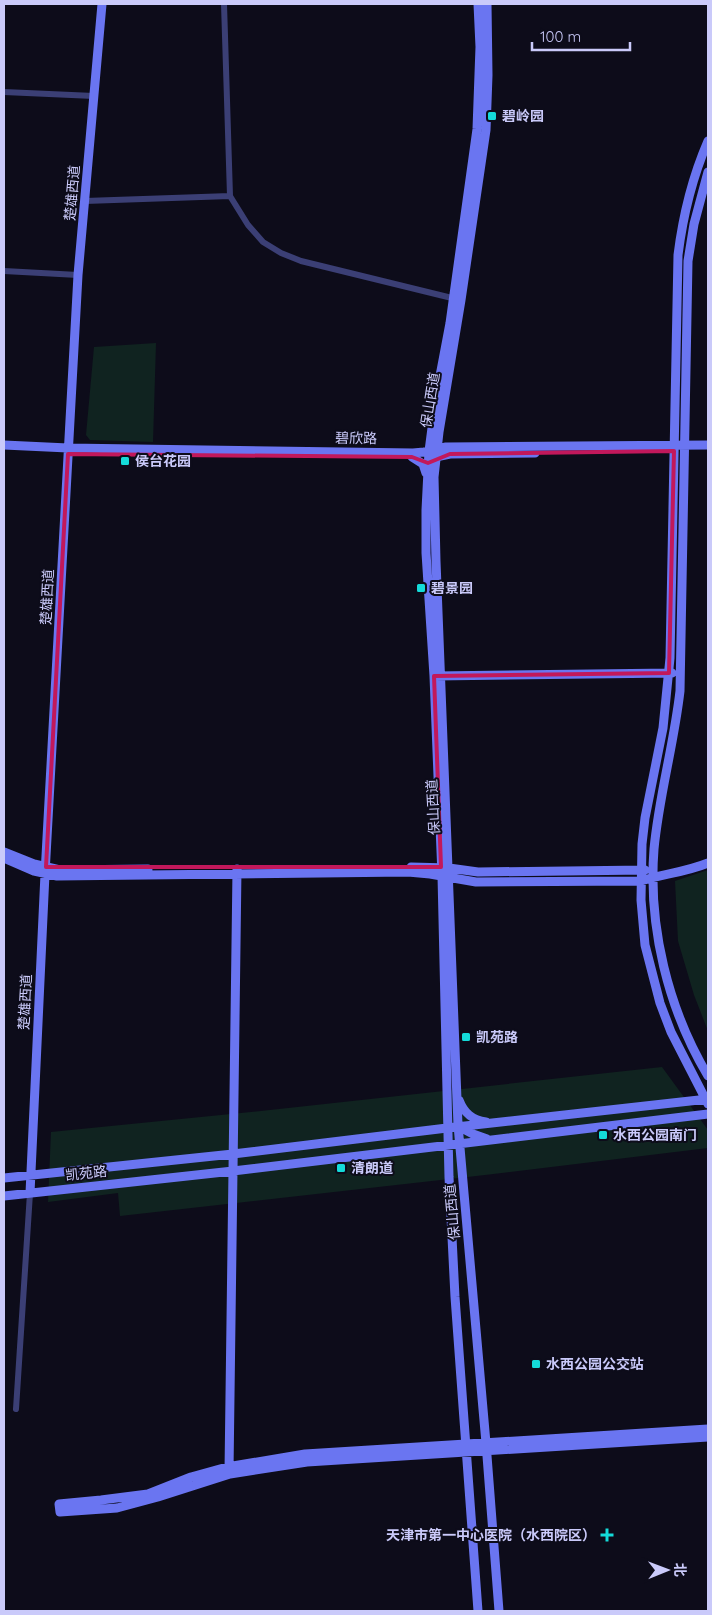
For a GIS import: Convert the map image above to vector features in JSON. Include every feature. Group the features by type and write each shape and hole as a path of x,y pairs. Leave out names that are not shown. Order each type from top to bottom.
{"main road":[{"name":"楚雄西道","path":"30,1193 45,871 78,275 102,4"},
{"name":"保山西道","path":"457,299 477,129 480,47 478,4"},
{"name":"保山西道","path":"487,4 488,75 486,130 435,432 426,455 433,467 431,477 437,676 460,1145 499,1611"},
{"path":"708,141 688,199 678,254 669,673 663,728 645,818 640,870 645,946 660,1003 670,1032 708,1103"},
{"path":"708,172 694,224 688,261 680,674 677,716 657,826 654,873 656,921 670,991 689,1040 708,1076"},
{"path":"431,477 423,464 426,455 425,446 435,432"},
{"name":"碧欣路","path":"4,445 68,451"},
{"name":"碧欣路","path":"685,448 708,445"},
{"name":"碧欣路","path":"4,450 426,455 446,447 708,449"},
{"path":"437,676 680,674"},
{"path":"4,852 45,871"},
{"path":"4,858 34,871 478,872 640,870 654,873 689,870 708,863"},
{"path":"446,872 476,882 641,881 654,873 695,864 708,859"},
{"path":"229,1471 237,871"},
{"name":"保山西道","path":"446,872 447,1128 455,1297 478,1611"},
{"path":"446,1098 450,1114 459,1126 477,1136 493,1140"},
{"path":"458,1098 468,1116 476,1120 492,1123"},
{"name":"凯苑路","path":"4,1178 233,1154 459,1126 680,1103 708,1103"},
{"name":"凯苑路","path":"4,1196 460,1145 708,1114"},
{"path":"688,1117 708,1120"},
{"path":"486,1447 708,1429"},
{"path":"229,1471 158,1497 117,1508 60,1512 59,1504 148,1494 191,1477 229,1471 305,1454 708,1437"}],"street":[{"path":"224,4 230,196 248,225 263,242 301,261 457,299"},
{"path":"4,92 94,96"},
{"path":"85,201 230,196"},
{"path":"4,271 78,275"},
{"path":"16,1409 30,1193"}],"highlighted area":[{"path":"674,451 669,673 434,676 441,867 46,867 68,454 412,457 428,463 450,454"}],"green space":[{"path":"156,343 153,442 90,440 86,435 94,347"},
{"path":"708,870 708,1031 694,995 678,941 675,881"},
{"path":"662,1067 708,1130 708,1148 120,1216 118,1193 48,1202 51,1132"}],"place":[{"name":"碧岭园","path":"492,116"},
{"name":"侯台花园","path":"125,461"},
{"name":"碧景园","path":"421,588"},
{"name":"凯苑路","path":"466,1037"},
{"name":"水西公园南门","path":"603,1135"},
{"name":"清朗道","path":"341,1168"},
{"name":"水西公园公交站","path":"536,1364"},
{"name":"天津市第一中心医院（水西院区）","path":"607,1535"}]}
